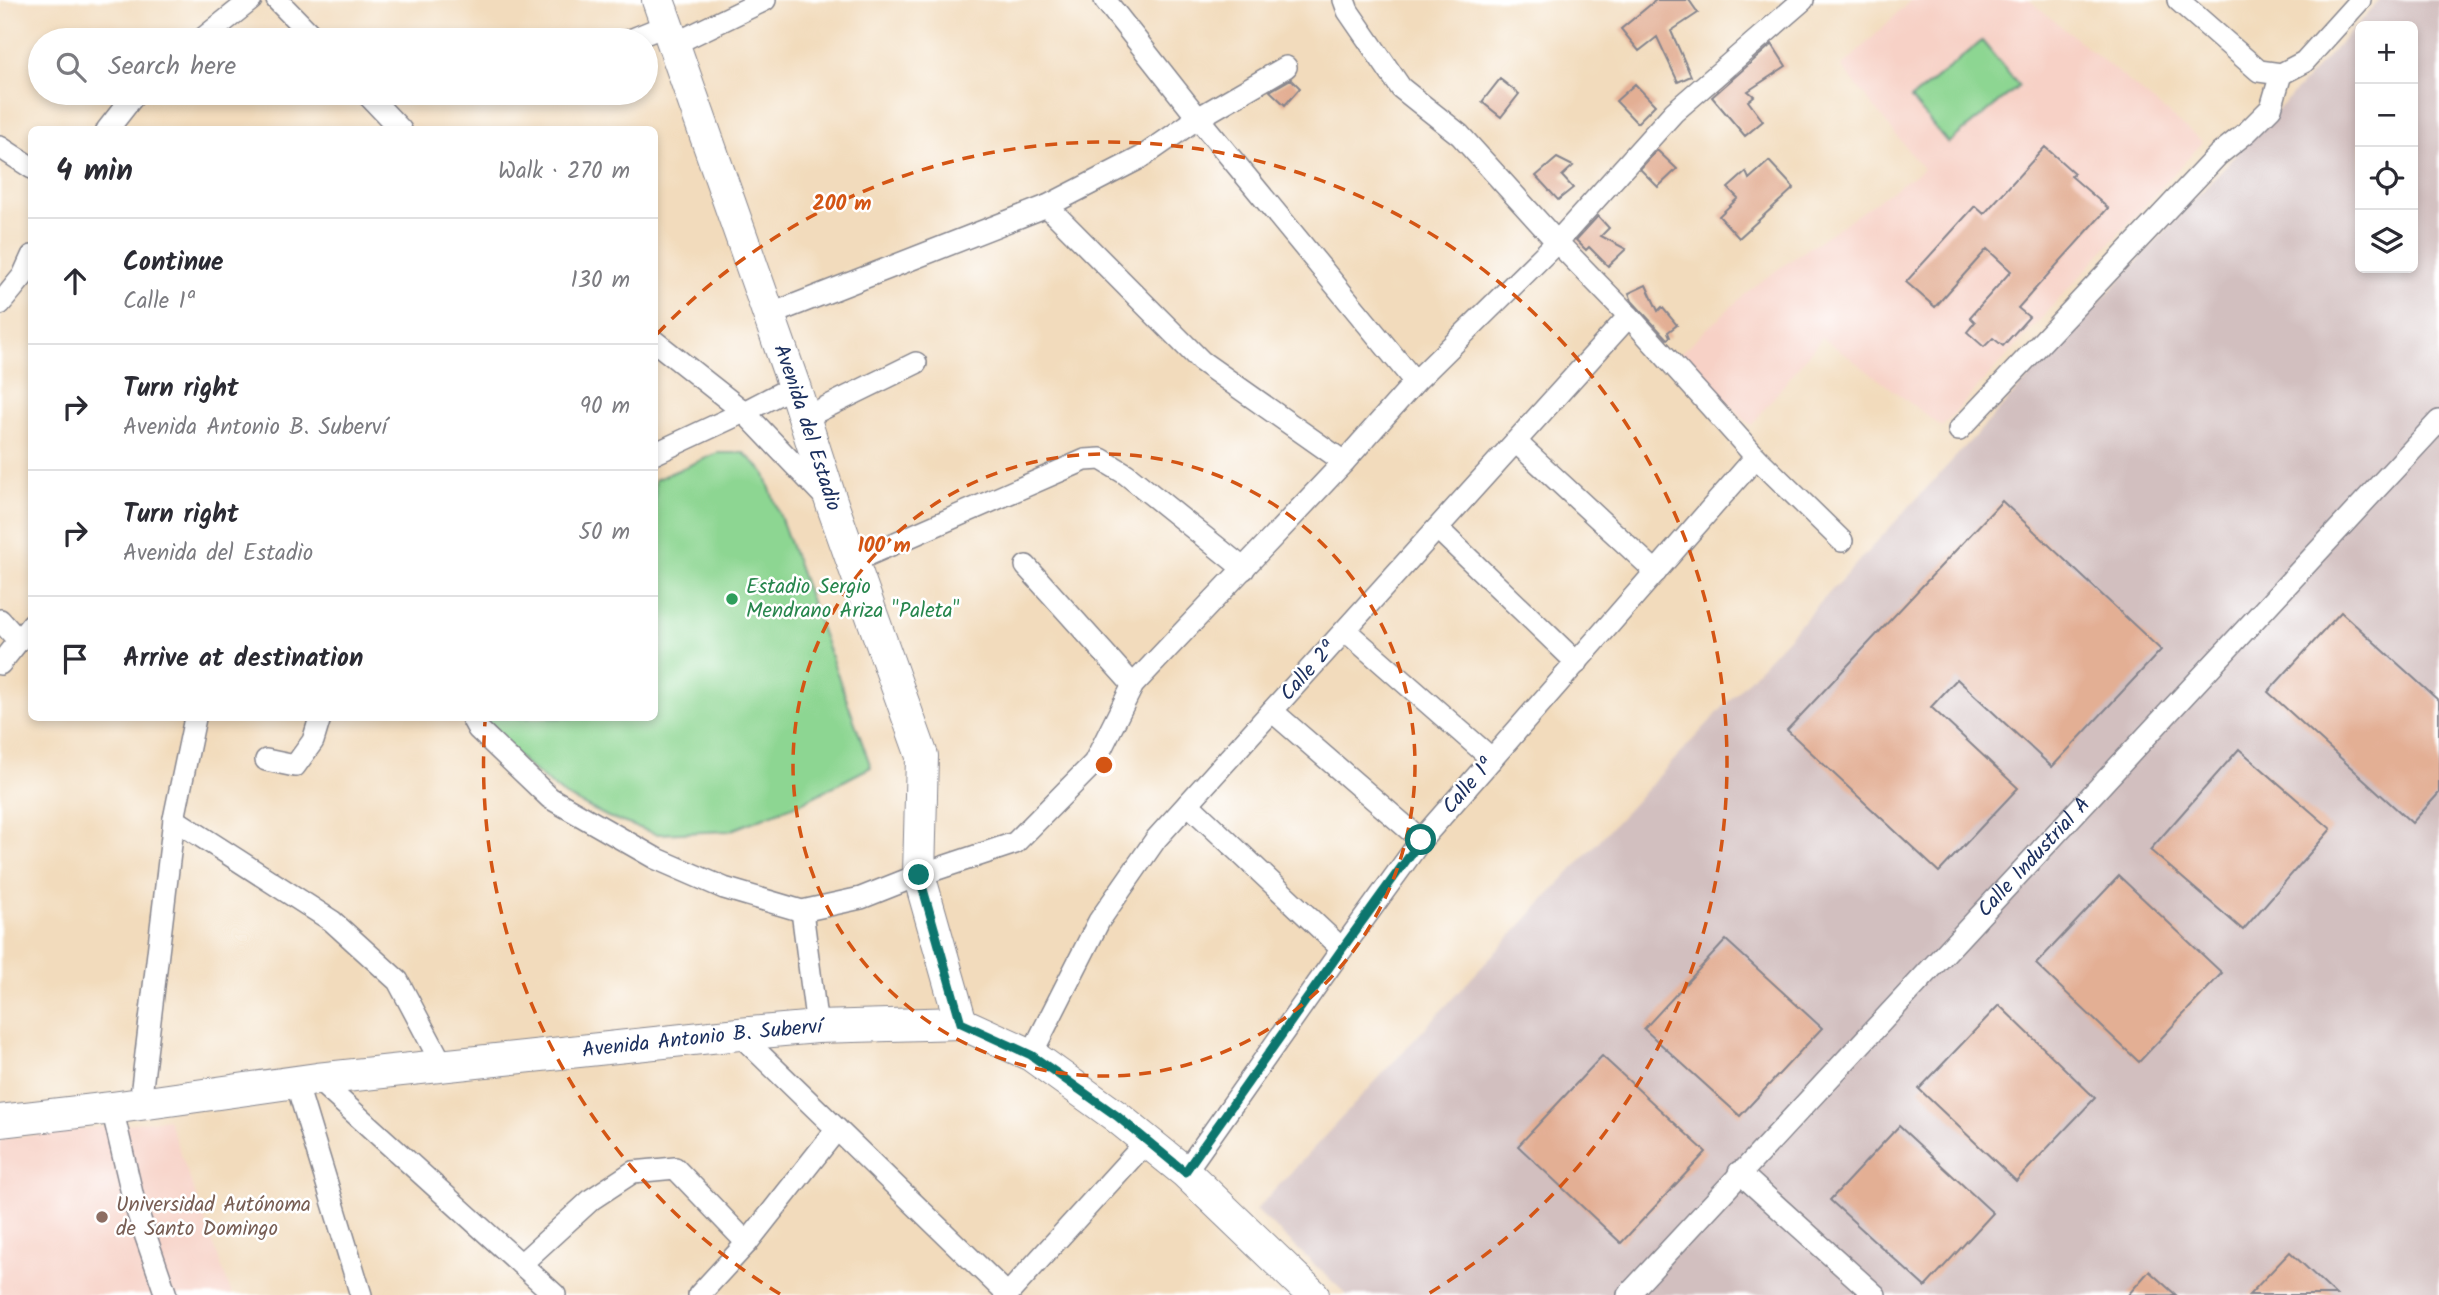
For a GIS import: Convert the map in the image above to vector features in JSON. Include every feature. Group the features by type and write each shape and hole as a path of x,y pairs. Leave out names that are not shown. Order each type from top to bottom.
{"main road":[{"name":"Avenida del Estadio","path":"666,23 922,757 919,875 961,1023"},
{"name":"Avenida Antonio B. Suberví","path":"0,1121 306,1081 739,1034 817,1027 961,1023 1031,1055 1117,1116 1185,1172 1312,1295"}],"street":[{"path":"216,28 251,0"},
{"path":"277,0 304,28"},
{"path":"666,23 765,0"},
{"path":"1105,0 1198,118 1415,382"},
{"path":"1344,0 1348,11 1401,88 1460,135 1756,457 1842,541"},
{"path":"474,721 478,729 550,799 655,858 724,888 802,911 861,898 919,875 1015,843 1094,763 1133,685 1344,462 1415,382 1557,242 1674,112 1803,0"},
{"path":"2178,0 2259,71 2281,74 2304,62 2360,0"},
{"path":"769,315 1047,206 1142,157 1198,118 1286,67"},
{"path":"1959,430 2218,155 2248,132 2271,108 2281,74"},
{"path":"110,126 127,105"},
{"path":"377,105 397,126"},
{"path":"0,147 28,165"},
{"path":"1047,206 1201,361 1344,462"},
{"path":"0,304 23,276 28,265"},
{"name":"Calle 2ª","path":"1031,1055 1100,921 1156,839 1629,316"},
{"path":"658,344 744,412 832,504"},
{"path":"804,418 916,363"},
{"path":"658,452 794,386"},
{"name":"Calle Industrial A","path":"1628,1295 2439,421"},
{"path":"1516,442 1656,572"},
{"name":"Calle 1ª","path":"1185,1172 1421,840 1756,457"},
{"path":"852,562 1085,460 1101,459 1126,474 1244,569"},
{"path":"1438,529 1577,663"},
{"path":"1026,566 1133,685"},
{"path":"0,620 25,632 0,664"},
{"path":"1346,631 1492,759"},
{"path":"1272,711 1421,840"},
{"path":"166,1295 134,1202 126,1106 174,819 194,721"},
{"path":"266,761 295,766 313,741 319,721"},
{"path":"1188,804 1342,949"},
{"path":"174,819 332,920 398,981 443,1066"},
{"path":"802,911 817,1027"},
{"path":"739,1034 1008,1295 1147,1141"},
{"path":"306,1081 555,1295"},
{"path":"306,1081 360,1295"},
{"path":"699,1295 747,1243 837,1129"},
{"path":"521,1264 592,1199 633,1172 675,1168 747,1243"},
{"path":"1740,1172 1875,1295"}],"shaded area":[{"path":"1911,0 2029,0 2203,142 1942,427 1822,337 1751,426 1679,354 1754,286 1923,169 1842,67"},
{"path":"2380,0 2439,0 2439,1295 1347,1295 1256,1210 2355,27 2355,273 2418,273 2418,21 2360,21"},
{"name":"Universidad Autónoma de Santo Domingo","path":"168,1119 232,1295 0,1295 0,1139"}],"green space":[{"path":"1982,41 2019,86 1948,143 1911,99"},
{"name":"Estadio Sergio Mendrano Ariza \"Paleta\"","path":"718,453 744,453 764,472 871,767 803,802 729,831 656,834 608,817 564,795 528,766 486,726 484,721 658,721 658,479"}],"building":[{"path":"1656,0 1689,0 1698,13 1671,31 1691,76 1678,82 1657,37 1639,51 1621,29"},
{"path":"1772,44 1786,66 1748,91 1754,96 1748,101 1763,121 1745,136 1712,97"},
{"path":"1291,79 1300,88 1285,105 1270,91"},
{"path":"1500,79 1519,94 1501,117 1482,102"},
{"path":"1635,84 1655,105 1637,123 1616,101"},
{"path":"2045,147 2074,173 2071,176 2108,208 2018,308 2029,317 2003,346 1993,338 1984,347 1967,332 1975,322 1970,317 2011,271 1987,249 1935,307 1906,282 1975,206 1984,214"},
{"path":"1657,150 1677,169 1658,187 1640,169"},
{"path":"1557,158 1573,166 1562,176 1573,188 1558,200 1536,176"},
{"path":"1769,161 1794,188 1739,238 1719,216 1738,198 1728,188 1746,172 1749,179"},
{"path":"1598,216 1609,228 1601,236 1626,249 1608,266 1589,247 1586,250 1576,240"},
{"path":"1646,285 1658,311 1662,307 1677,325 1668,332 1670,337 1667,339 1632,301 1629,293"},
{"path":"2002,501 2161,650 2052,767 1957,679 1931,707 2018,788 1939,872 1787,730"},
{"path":"2341,612 2439,701 2439,793 2412,823 2268,692"},
{"path":"2239,749 2331,829 2243,930 2150,850"},
{"path":"2119,876 2222,973 2139,1062 2036,964"},
{"path":"1726,940 1822,1028 1740,1116 1644,1029"},
{"path":"1999,1005 2095,1098 2016,1181 1919,1089"},
{"path":"1602,1056 1706,1152 1621,1243 1518,1146"},
{"path":"1899,1126 1993,1213 1925,1287 1830,1200"},
{"path":"2290,1252 2336,1295 2249,1295"},
{"path":"2149,1271 2176,1295 2128,1295"}],"place":[{"name":"Estadio Sergio Mendrano Ariza \"Paleta\"","path":"732,599"},
{"name":"Universidad Autónoma de Santo Domingo","path":"102,1217"}],"route":[{"path":"919,875 961,1023 1031,1055 1117,1116 1185,1172 1421,840"}]}
